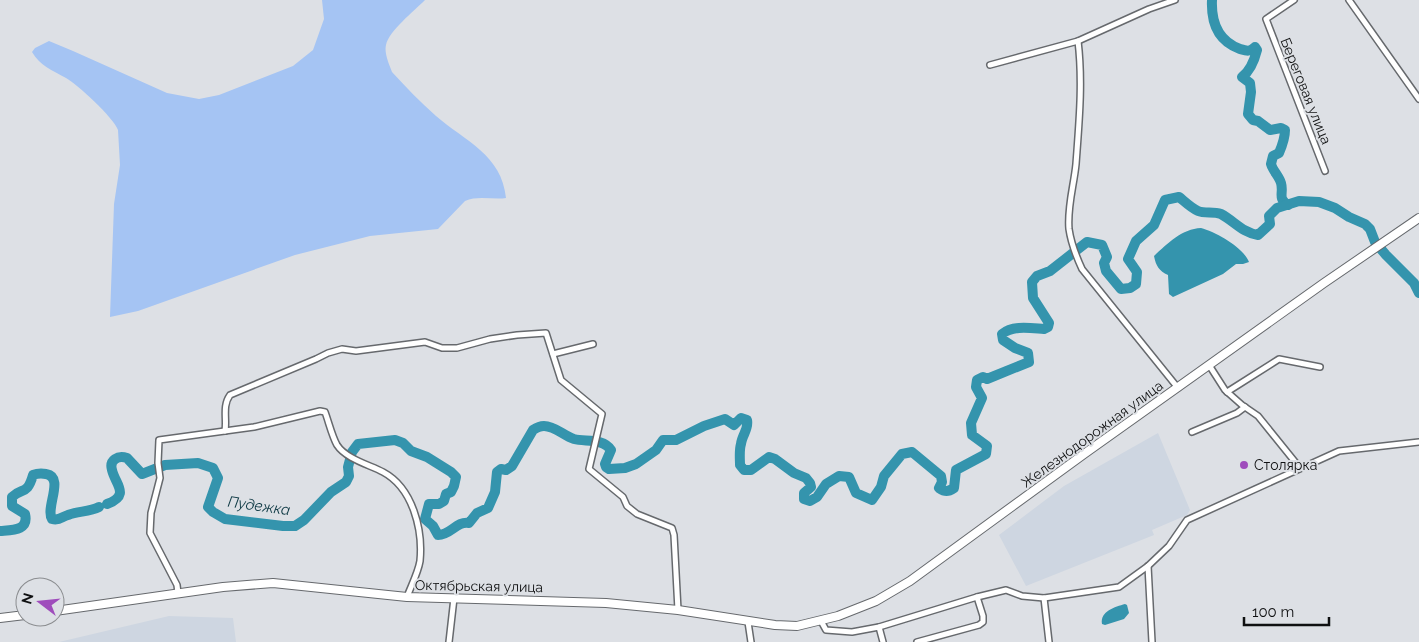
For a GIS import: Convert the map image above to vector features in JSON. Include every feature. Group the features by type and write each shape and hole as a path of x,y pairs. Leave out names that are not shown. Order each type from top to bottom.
{"street":[{"path":"990,65 1078,41 1175,0"},
{"name":"Береговая улица","path":"1294,0 1266,20 1325,170"},
{"path":"1349,0 1419,99"},
{"path":"1078,41 1080,60 1078,119 1069,228 1072,246 1086,275 1178,388"},
{"name":"Железнодорожная улица","path":"821,621 876,601 910,581 1209,365 1419,218"},
{"path":"225,431 224,410 226,400 230,395 316,359 328,352 342,349 356,351 425,342 442,348 457,348 490,339 546,333 561,380 602,414 589,469 623,497 627,506 637,514 672,528 678,610"},
{"path":"553,354 593,344"},
{"path":"1228,392 1279,360 1320,367"},
{"path":"1209,365 1228,392 1258,416 1300,468"},
{"path":"1192,432 1237,413 1245,407"},
{"path":"178,592 150,533 151,512 159,484 160,440 254,427 320,411 325,412 338,446 354,458 384,473 398,484 413,506 420,541 420,562 407,597"},
{"path":"821,621 826,630 852,632 879,627 1006,590 1022,596 1044,598 1119,587 1148,566 1169,546 1187,520 1339,451 1419,442"},
{"path":"1148,566 1152,642"},
{"name":"Октябрьская улица","path":"65,610 178,592 245,584 273,583 407,597 606,603 678,610 761,624 797,626 821,621"},
{"path":"917,642 983,622 977,597"},
{"path":"449,642 454,598"},
{"path":"1044,598 1049,642"},
{"path":"0,618 15,616"},
{"path":"748,622 751,642"},
{"path":"879,627 883,642"}],"shaded area":[{"path":"322,0 425,0 388,39 386,51 392,72 430,111 490,160 503,183 506,198 475,198 465,201 438,229 370,236 295,255 138,311 110,317 114,204 120,165 118,130 103,110 86,94 71,81 43,64 32,52 35,48 49,41 167,93 199,99 219,95 293,66 313,50 324,19"},
{"path":"1201,228 1228,241 1246,256 1249,262 1236,264 1223,274 1173,297 1169,294 1168,275 1158,268 1154,256 1181,234"},
{"path":"1158,433 1190,510 1187,515 1152,530 1154,535 1026,586 999,535 1064,486"},
{"path":"1125,604 1129,613 1124,619 1105,625 1102,624 1103,616 1106,613 1113,608"},
{"path":"169,616 233,618 236,642 59,642"}],"waterway":[{"path":"1212,0 1213,16 1221,36 1232,46 1248,51 1255,47 1257,50 1250,68 1242,77 1250,83 1251,92 1248,114 1253,120 1258,121 1270,130 1281,128 1285,130 1279,153 1273,156 1271,164 1281,183 1282,198 1288,205"},
{"name":"Пудежка","path":"107,504 114,501 120,493 111,466 115,459 127,458 142,474 165,465 198,463 213,468 218,478 208,507 213,512 225,519 295,526 304,520 331,492 346,482 349,476 348,467 352,452 358,444 395,440 403,443 411,451 427,457 456,477 454,486 451,492 446,494 444,501 439,504 429,504 425,519 433,526 438,535 447,533 460,524 469,523 477,513 488,508 495,492 497,472 512,466 533,430 538,427 548,426 574,439 599,442 608,446 611,450 605,464 609,469 625,468 636,464 656,450 663,440 676,440 704,426 725,419 734,425 741,418 747,420 747,423 740,446 740,465 744,470 751,470 769,457 775,459 794,473 806,478 810,483 811,487 804,493 804,499 810,501 817,497 826,484 839,476 849,477 856,493 872,500 881,487 884,476 902,454 912,452 941,476 942,482 939,488 948,491 954,488 956,470 986,454 987,446 972,435 971,423 982,398 976,387 977,380 983,377 987,379 1029,362 1028,353 1015,348 1003,340 1002,334 1016,328 1044,329 1048,327 1049,323 1033,298 1032,282 1037,276 1050,271 1087,242 1102,245 1107,257 1104,263 1106,271 1121,289 1130,288 1136,284 1137,272 1128,259 1136,241 1154,225 1165,200 1179,197 1198,211 1221,214 1243,229 1258,235 1270,224 1269,216 1277,208 1299,201 1319,202 1335,208 1365,224 1370,229 1375,242 1414,283 1419,293"},
{"name":"Пудежка","path":"0,531 22,527 24,524 26,520 25,514 12,506 12,497 26,489 33,475 36,474 46,474 51,476 54,481 51,508 52,519 59,519 99,507"}],"place":[{"name":"Столярка","path":"1244,465"}]}
